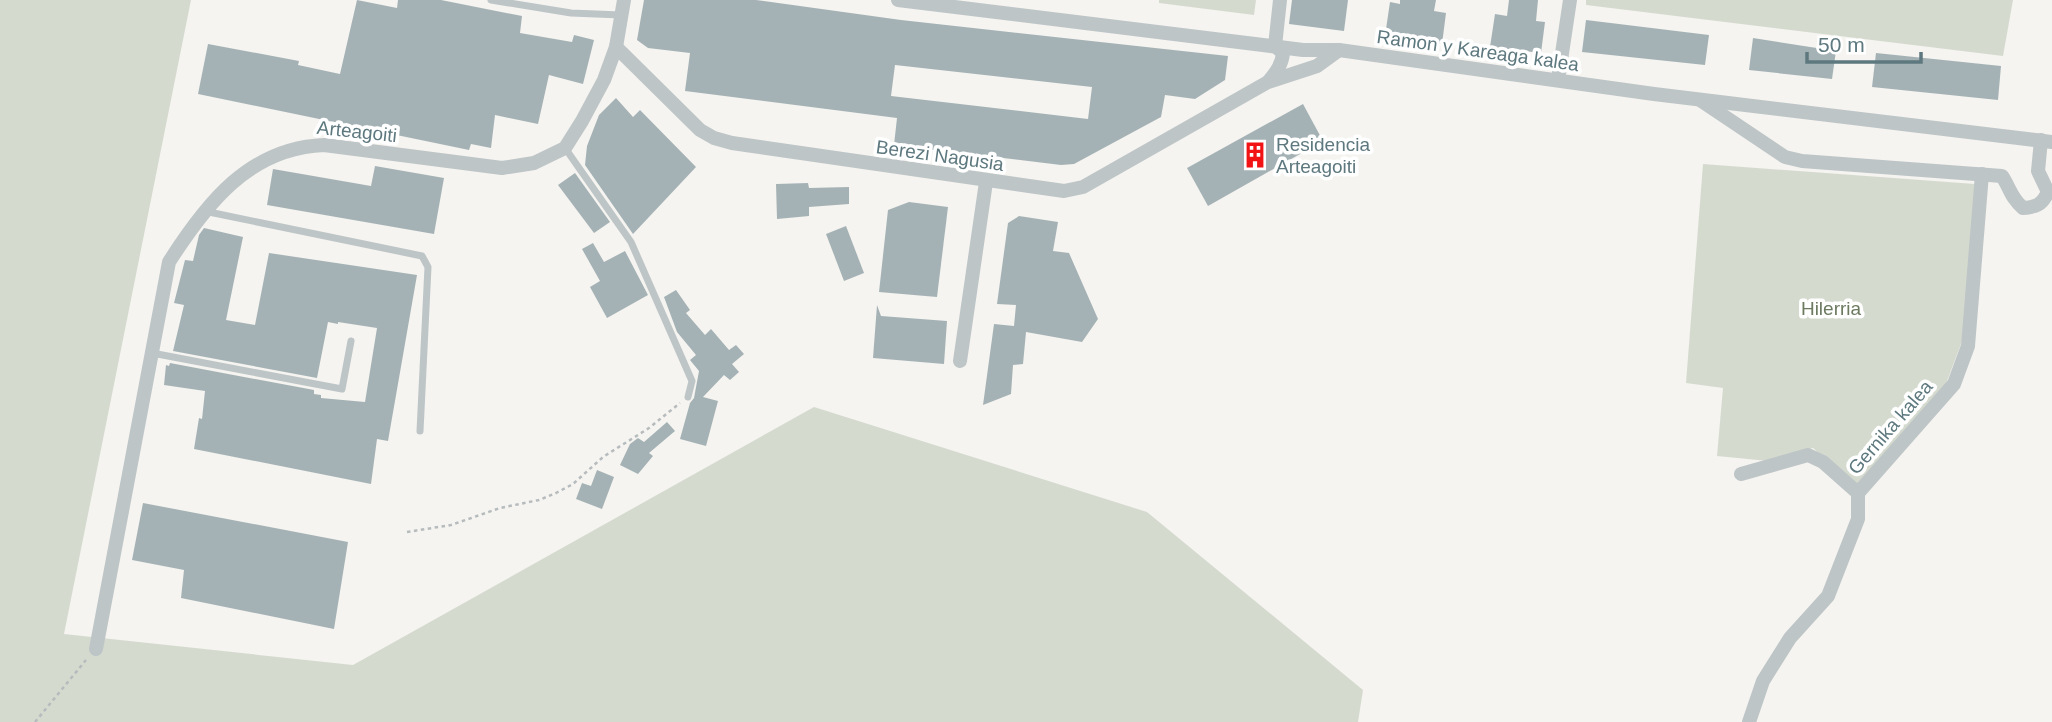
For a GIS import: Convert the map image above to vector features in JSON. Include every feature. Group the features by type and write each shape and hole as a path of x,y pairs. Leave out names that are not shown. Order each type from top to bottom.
{"street":[{"name":"Ramon y Kareaga kalea","path":"898,0 1303,50 1339,50 2046,141"},
{"path":"1268,82 1278,70 1283,58 1283,53 1275,46 1280,0"},
{"path":"1558,80 1570,0"},
{"path":"565,148 604,80 616,47 623,7"},
{"name":"Berezi Nagusia","path":"616,47 700,131 714,138 986,182 1064,191 1083,187 1268,82 1317,66 1339,50"},
{"path":"1297,71 1305,59 1303,50"},
{"path":"1698,98 1785,157 1802,161 2002,176 2009,186 2013,200 2023,208 2034,207 2044,201 2048,192 2038,171 2046,141"},
{"name":"Arteagoiti","path":"96,649 169,262 203,211 238,178 259,163 302,146 324,145 502,168 534,163 565,148"},
{"name":"Gernika kalea","path":"1741,474 1808,455 1823,462 1858,493 1954,384 1968,346 1982,174"},
{"path":"960,360 986,182"},
{"path":"1749,722 1763,681 1790,638 1828,596 1843,564 1858,519 1858,493"}],"lane":[{"path":"491,0 571,13 623,7"},
{"path":"565,148 631,243 692,381 688,397"},
{"path":"203,211 422,256 428,267 420,431"},
{"path":"152,353 342,389 351,341"}],"path":[{"path":"407,532 451,525 556,493 573,484 603,457 649,428 688,397"},
{"path":"35,722 96,649"}],"green space":[{"path":"0,0 191,0 64,634 353,665 814,407 1147,512 1363,690 1358,722 0,722"},
{"path":"1159,0 1256,0 1254,15 1159,3"},
{"path":"1586,0 2013,0 2003,56 1586,5"},
{"name":"Hilerria","path":"1703,164 1975,184 1964,336 1944,389 1858,489 1813,448 1768,461 1717,456 1723,388 1686,383"}],"building":[{"path":"357,0 397,8 398,0 441,0 522,16 520,33 572,42 574,35 594,40 583,84 549,75 538,124 495,115 491,148 471,144 469,150 198,94 208,44 299,61 298,65 340,74"},
{"path":"644,0 756,0 901,20 1228,56 1225,80 1195,99 1165,95 1161,117 1074,164 1061,165 894,145 897,118 685,91 690,53 648,48 637,40","holes":["895,65 1092,87 1088,119 891,96"]},
{"path":"1292,0 1348,0 1344,31 1289,24"},
{"path":"1400,0 1436,0 1434,11 1446,13 1442,44 1385,36 1390,2 1400,4"},
{"path":"1509,0 1538,0 1536,21 1545,22 1541,53 1490,47 1495,14 1507,16"},
{"path":"1586,20 1709,35 1705,65 1582,52"},
{"path":"1753,38 1836,51 1832,79 1749,70"},
{"path":"1876,53 2001,66 1998,100 1872,87"},
{"path":"616,98 633,117 640,110 696,167 633,234 585,165 587,146 599,115"},
{"name":"Residencia Arteagoiti","path":"1303,104 1323,141 1208,206 1187,168"},
{"path":"375,166 444,178 434,234 267,205 273,169 371,186"},
{"path":"575,173 610,222 594,233 558,185"},
{"path":"808,183 809,188 849,187 849,204 809,207 809,216 777,219 776,184"},
{"path":"909,202 948,207 937,297 879,292 888,210"},
{"path":"1019,216 1058,222 1053,251 1069,253 1098,319 1082,342 1026,332 1023,364 1013,365 1011,394 983,405 994,324 1014,326 1016,305 997,304 1008,223"},
{"path":"846,226 864,273 844,281 826,234"},
{"path":"204,228 243,237 226,320 255,325 269,253 417,275 388,441 377,439 371,484 194,449 199,418 202,419 205,391 164,385 166,365 169,366 170,363 314,390 314,394 321,395 321,398 365,402 377,328 328,322 317,378 173,351 184,305 174,303 185,260 193,261 199,235"},
{"path":"593,243 604,262 625,251 648,295 607,318 590,287 600,281 582,249"},
{"path":"676,290 690,310 686,313 705,335 711,329 729,350 736,345 744,354 732,364 739,372 730,380 724,375 703,397 718,401 706,446 680,439 690,403 694,398 699,371 690,360 696,355 677,332 664,297"},
{"path":"877,305 881,316 947,321 944,364 873,358"},
{"path":"667,422 675,431 649,453 653,456 638,474 620,465 630,444 638,438 644,442"},
{"path":"597,470 614,477 602,509 576,499 582,483 591,486"},
{"path":"143,503 348,542 334,629 181,598 184,570 132,560"}],"place":[{"name":"Residencia Arteagoiti","path":"1255,155"}]}
